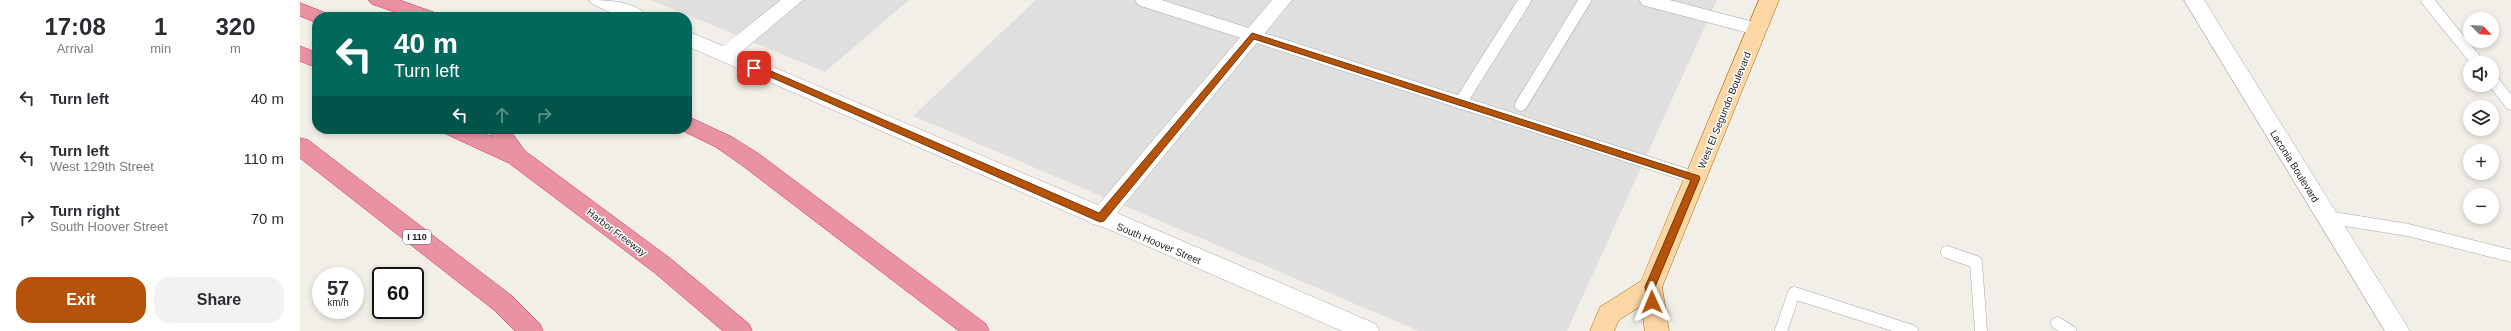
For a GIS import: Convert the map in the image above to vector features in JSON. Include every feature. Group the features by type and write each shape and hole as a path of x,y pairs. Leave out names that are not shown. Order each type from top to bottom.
{"highway":[{"path":"379,0 414,12"},
{"path":"300,9 312,14"},
{"path":"300,53 312,59"},
{"path":"692,126 724,142 751,160 977,331"},
{"path":"465,134 517,157"},
{"name":"Harbor Freeway","path":"501,134 517,157 663,266 740,331"},
{"name":"I 110","path":"300,146 503,303 531,331"}],"main road":[{"name":"West El Segundo Boulevard","path":"1650,287 1769,0"},
{"path":"1602,331 1609,314 1650,287 1657,331"}],"street":[{"path":"599,0 627,12"},
{"path":"725,55 794,0"},
{"path":"1100,218 1282,0"},
{"name":"Laconia Boulevard","path":"2194,0 2398,331"},
{"name":"South Hoover Street","path":"692,40 1100,218 1367,331"}],"lane":[{"path":"1142,0 1696,178"},
{"path":"1460,103 1525,0"},
{"path":"1521,105 1585,0"},
{"path":"1646,0 1757,29"},
{"path":"2427,0 2472,56"},
{"path":"2499,89 2511,104"},
{"path":"2327,217 2408,230 2511,256"},
{"path":"1947,252 1976,262 1981,331"},
{"path":"1781,331 1794,293 1912,331"},
{"path":"2057,324 2070,331"}],"shaded area":[{"path":"651,0 909,0 825,72 692,17 692,12 680,12"},
{"path":"1036,0 1717,0 1567,331 1419,331 913,116"}],"route":[{"path":"754,68 1100,218 1252,36 1696,178 1650,287 1652,302"}]}
